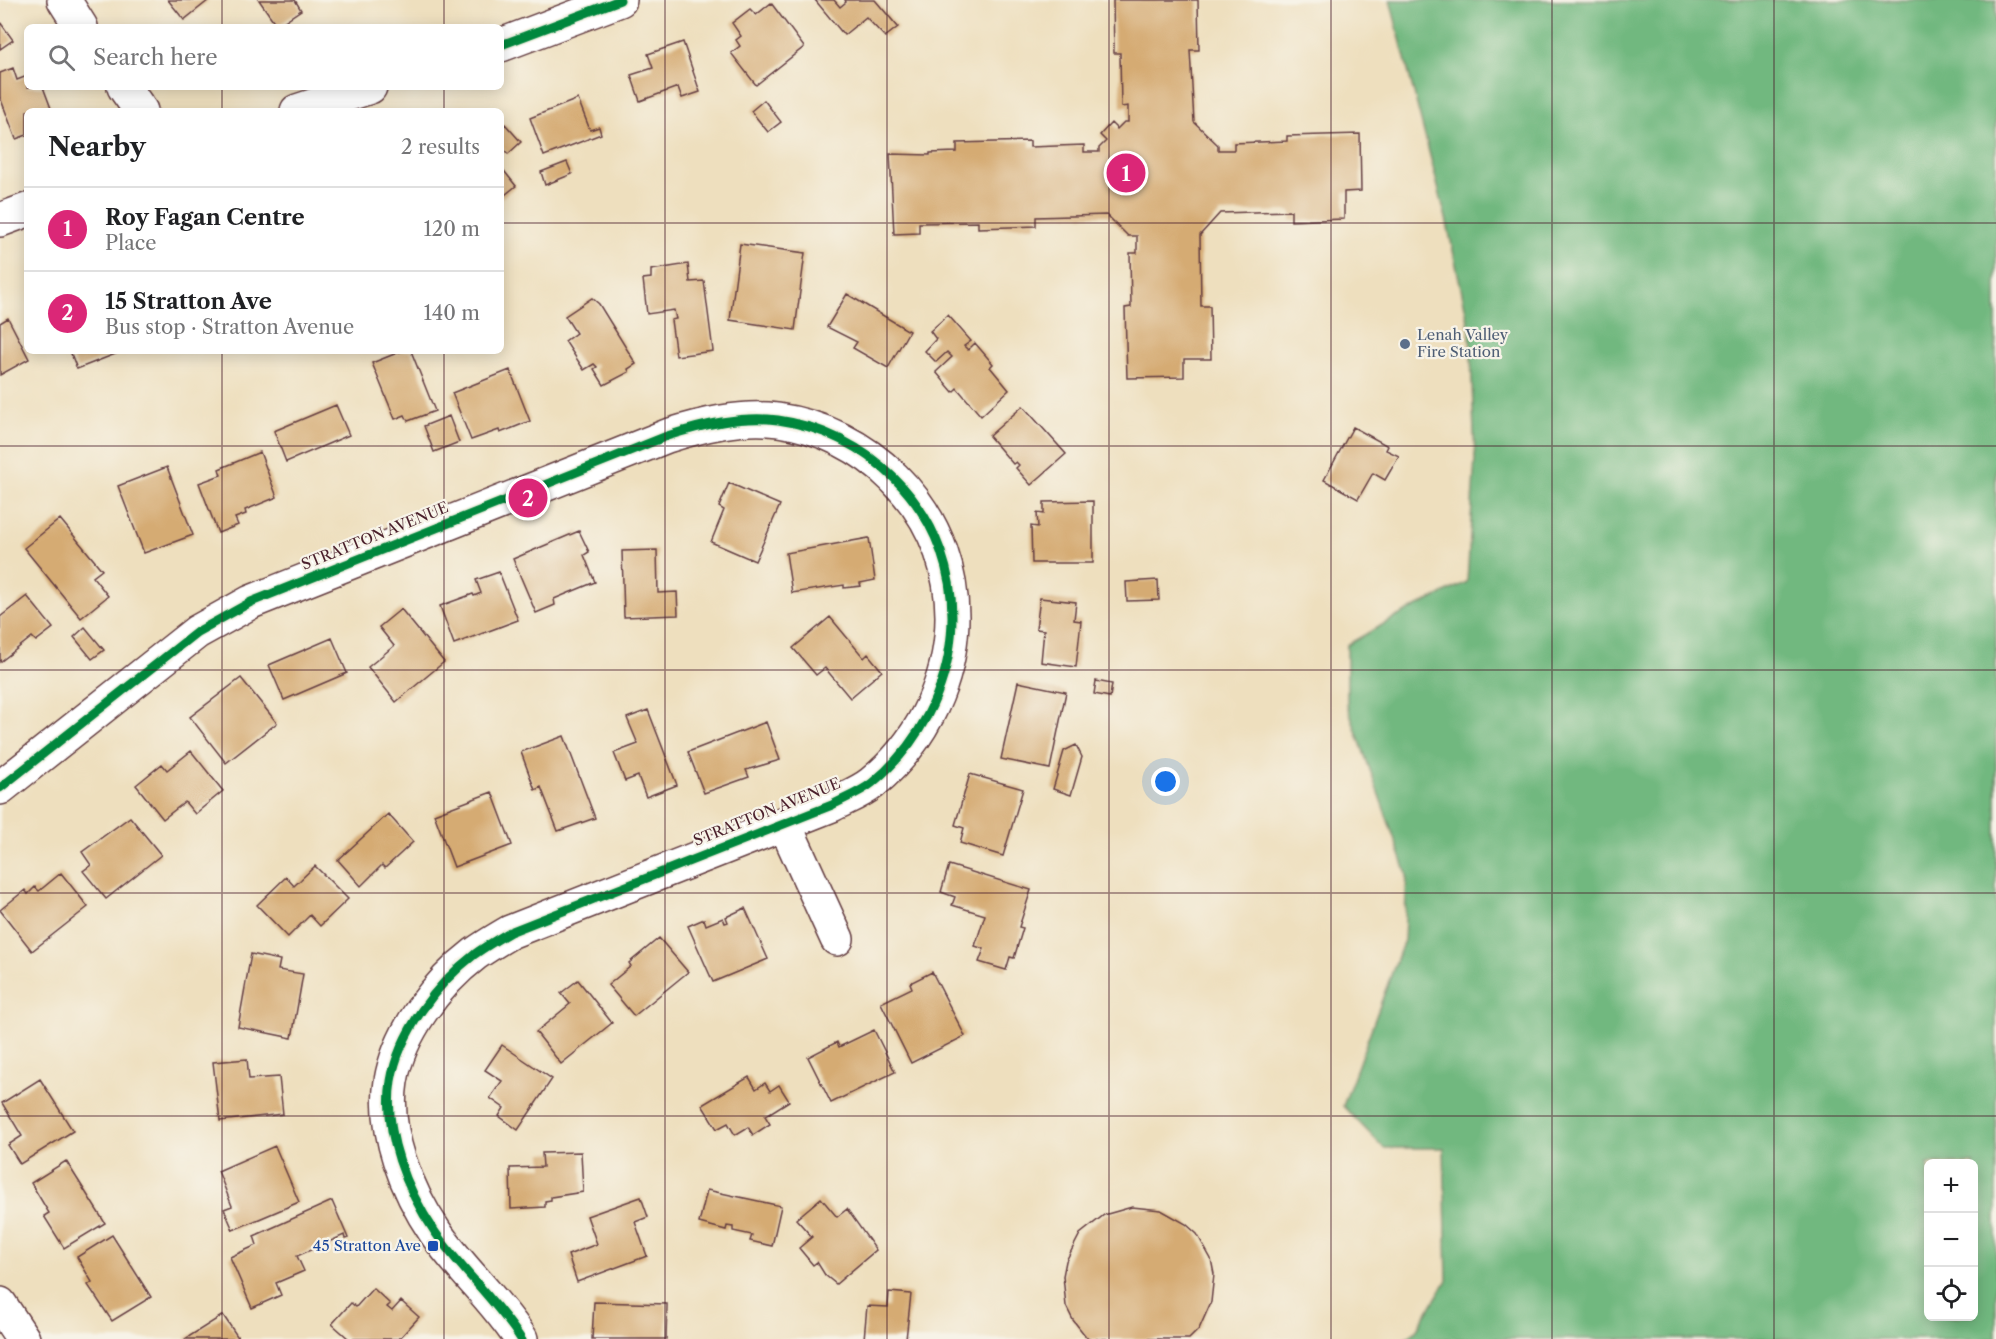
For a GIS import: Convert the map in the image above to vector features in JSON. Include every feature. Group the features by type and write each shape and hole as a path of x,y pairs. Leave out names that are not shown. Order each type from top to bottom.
{"street":[{"path":"64,0 79,24"},
{"path":"504,44 620,0"},
{"path":"126,90 139,108"},
{"path":"306,108 361,90"},
{"path":"0,220 24,211"},
{"name":"STRATTON AVENUE","path":"0,788 197,632 251,602 667,436 701,425 740,420 777,420 811,428 846,442 876,461 925,515 942,550 952,589 952,627 946,666 937,695 920,728 899,757 871,784 832,805 510,932 475,954 447,980 424,1009 403,1044 391,1082 391,1122 399,1158 414,1194 434,1231 508,1319 521,1339"},
{"name":"STRATTON AVENUE","path":"784,823 837,939"},
{"path":"0,1304 23,1339"}],"green space":[{"path":"1390,0 1996,0 1996,1339 1405,1339 1415,1332 1447,1280 1444,1148 1384,1148 1343,1106 1404,940 1407,874 1347,705 1347,645 1396,617 1467,582 1475,459 1470,330 1446,218"}],"building":[{"path":"168,0 209,0 184,20"},
{"path":"259,0 295,0 301,10 280,24 276,24"},
{"path":"815,0 834,0 840,7 846,2 845,0 875,0 898,27 885,37 866,17 844,35"},
{"path":"1113,0 1198,0 1199,50 1190,50 1194,122 1218,145 1218,150 1234,150 1234,143 1287,141 1287,136 1360,134 1361,191 1344,192 1344,219 1291,221 1291,211 1220,213 1200,235 1201,306 1210,306 1211,359 1184,359 1184,377 1127,378 1125,308 1131,307 1130,253 1137,253 1137,236 1128,236 1107,215 1036,217 1036,226 978,228 978,222 919,223 919,233 894,234 890,154 930,155 930,153 957,152 957,143 1030,141 1030,147 1084,145 1084,152 1099,152 1099,148 1106,141 1100,135 1111,123 1117,129 1124,122 1128,122 1128,106 1121,107 1120,53 1114,53"},
{"path":"771,3 804,47 756,85 731,53 740,46 736,40 741,36 732,23 750,9 756,15"},
{"path":"0,22 13,40 0,49"},
{"path":"683,42 700,92 682,98 678,87 640,101 631,75 653,68 648,54"},
{"path":"13,68 17,80 24,77 24,90 44,90 51,108 24,108 24,136 16,139 0,97 0,73"},
{"path":"578,99 590,130 599,127 601,134 544,156 530,118"},
{"path":"764,100 781,122 768,132 751,111"},
{"path":"504,125 521,142 508,154 504,149"},
{"path":"567,162 572,174 545,185 541,172"},
{"path":"504,171 516,186 504,196"},
{"path":"740,244 805,253 795,330 730,320"},
{"path":"688,264 690,282 704,281 713,351 676,356 671,320 676,319 674,310 647,314 643,279 651,278 651,270"},
{"path":"847,294 909,331 888,368 853,348 857,342 827,327"},
{"path":"592,298 599,304 636,364 628,369 629,372 604,385 594,369 597,367 594,364 584,370 565,341 576,333 565,316"},
{"path":"948,315 971,341 964,346 968,350 975,343 993,364 990,367 1009,390 981,416 957,388 953,392 936,372 952,357 947,352 936,362 925,351 936,339 930,331"},
{"path":"8,318 24,349 24,354 29,359 0,375 0,323"},
{"path":"71,354 115,354 77,369"},
{"path":"394,354 412,354 435,411 408,421 405,415 395,419 372,363"},
{"path":"510,370 530,421 500,433 499,430 471,440 452,393"},
{"path":"336,405 349,435 286,462 274,431"},
{"path":"1023,406 1066,454 1031,485 1016,468 1019,465 1016,462 1013,464 989,436"},
{"path":"449,416 459,442 434,452 424,426"},
{"path":"1353,427 1388,446 1386,450 1399,456 1385,480 1373,473 1358,499 1324,480"},
{"path":"260,452 277,497 245,510 246,514 235,518 238,525 218,533 199,483 221,475 219,469"},
{"path":"167,467 193,535 144,553 118,486"},
{"path":"729,483 780,505 755,561 711,542 724,510 719,507"},
{"path":"1093,501 1093,563 1032,563 1031,526 1038,527 1037,513 1044,514 1044,502"},
{"path":"60,519 102,570 93,577 108,596 81,618 24,548"},
{"path":"579,531 589,552 584,555 595,582 554,599 555,605 536,613 513,559"},
{"path":"869,538 875,580 860,583 861,586 844,588 844,585 792,593 786,553"},
{"path":"657,550 658,593 677,592 678,615 624,617 622,551"},
{"path":"499,572 518,620 454,644 440,606 481,593 476,580"},
{"path":"1158,580 1159,600 1127,601 1126,582"},
{"path":"27,596 53,628 36,641 32,637 0,662 0,617"},
{"path":"1040,598 1076,602 1074,620 1081,621 1076,667 1041,662 1044,630 1036,629"},
{"path":"401,609 444,662 396,702 368,667 394,646 379,627"},
{"path":"830,617 864,658 868,654 882,671 850,698 825,668 816,675 793,648"},
{"path":"85,627 104,650 92,659 74,637"},
{"path":"332,638 347,673 284,700 269,665"},
{"path":"241,678 277,723 226,763 190,717"},
{"path":"1096,681 1112,684 1110,697 1094,694"},
{"path":"1018,682 1066,692 1050,769 1001,759"},
{"path":"648,710 677,785 646,797 638,776 625,781 614,753 638,744 627,718"},
{"path":"766,722 780,760 746,770 749,777 704,793 688,752"},
{"path":"564,736 595,818 558,831 541,787 535,790 521,752"},
{"path":"1076,745 1082,757 1071,795 1053,789 1064,751"},
{"path":"191,751 223,791 195,814 185,802 163,819 136,785 162,764 167,770"},
{"path":"970,774 1023,789 1003,856 960,843 964,828 955,825"},
{"path":"492,792 512,845 454,867 434,814"},
{"path":"388,814 413,842 385,868 382,865 361,886 338,860"},
{"path":"130,817 161,855 106,899 83,871 91,865 82,852"},
{"path":"949,865 1031,890 1019,927 1023,928 1014,958 1010,957 1006,970 979,962 984,949 975,946 985,915 952,905 955,897 941,892"},
{"path":"315,866 348,899 320,926 310,915 288,937 257,905 286,877 294,886"},
{"path":"61,873 88,907 32,951 0,910 25,890 28,894 35,887 39,891"},
{"path":"745,908 768,959 713,982 688,926 704,919 706,925 723,918 725,923 728,922 726,917"},
{"path":"659,938 688,972 634,1016 608,985 631,966 629,963"},
{"path":"251,954 280,960 278,970 303,974 292,1038 238,1027"},
{"path":"932,972 965,1036 911,1063 881,1003 912,988 910,983"},
{"path":"578,980 612,1023 561,1064 536,1032 570,1004 561,993"},
{"path":"874,1030 895,1072 831,1103 808,1057 837,1042 839,1047"},
{"path":"502,1045 552,1079 518,1130 499,1116 504,1108 490,1098 502,1081 485,1070"},
{"path":"247,1059 249,1079 279,1077 283,1114 220,1121 213,1062"},
{"path":"749,1077 756,1089 765,1083 770,1091 779,1085 789,1101 765,1116 770,1124 753,1135 748,1127 735,1135 728,1123 717,1129 702,1105"},
{"path":"40,1079 73,1131 20,1164 8,1145 22,1136 2,1103"},
{"path":"275,1146 299,1202 233,1230 224,1209 232,1206 218,1171"},
{"path":"581,1152 583,1192 551,1197 551,1200 545,1201 545,1207 511,1209 510,1168 543,1167 542,1153"},
{"path":"66,1161 105,1223 64,1248 44,1216 49,1213 31,1183"},
{"path":"707,1190 781,1206 772,1246 750,1241 752,1235 733,1231 733,1227 727,1226 726,1230 699,1223"},
{"path":"641,1197 648,1217 635,1222 647,1256 577,1282 568,1255 597,1244 587,1216"},
{"path":"821,1198 837,1217 847,1209 876,1250 836,1284 825,1275 817,1262 813,1265 799,1248 812,1237 796,1219"},
{"path":"332,1201 348,1238 345,1239 344,1235 297,1256 304,1271 276,1283 281,1295 252,1308 230,1257 257,1245 254,1236"},
{"path":"1132,1207 1161,1210 1186,1224 1197,1234 1211,1259 1214,1274 1211,1302 1199,1329 1189,1339 1088,1339 1073,1320 1066,1306 1063,1276 1066,1261 1080,1234 1104,1215"},
{"path":"112,1235 151,1297 112,1321 88,1285 92,1282 77,1257"},
{"path":"373,1288 390,1304 387,1307 392,1311 401,1301 419,1317 399,1339 349,1339 332,1324 351,1303 356,1307"},
{"path":"889,1292 911,1294 906,1339 864,1339 867,1306 888,1307"},
{"path":"594,1302 667,1304 666,1339 592,1339"},
{"path":"223,1315 239,1339 185,1339"}],"cycle path":[{"path":"504,44 620,0"},
{"path":"0,788 197,632 251,602 667,436 736,420 778,420 810,427 841,440 869,457 894,478 922,513 941,552 950,592 951,634 943,676 927,715 904,751 872,783 832,805 510,932 475,954 447,979 422,1010 402,1045 395,1063 389,1100 394,1140 407,1180 435,1232 501,1311 521,1339"}],"place":[{"name":"Roy Fagan Centre","path":"1126,173"},
{"name":"Lenah Valley Fire Station","path":"1405,344"},
{"name":"15 Stratton Ave","path":"528,498"},
{"name":"45 Stratton Ave","path":"433,1246"}]}
